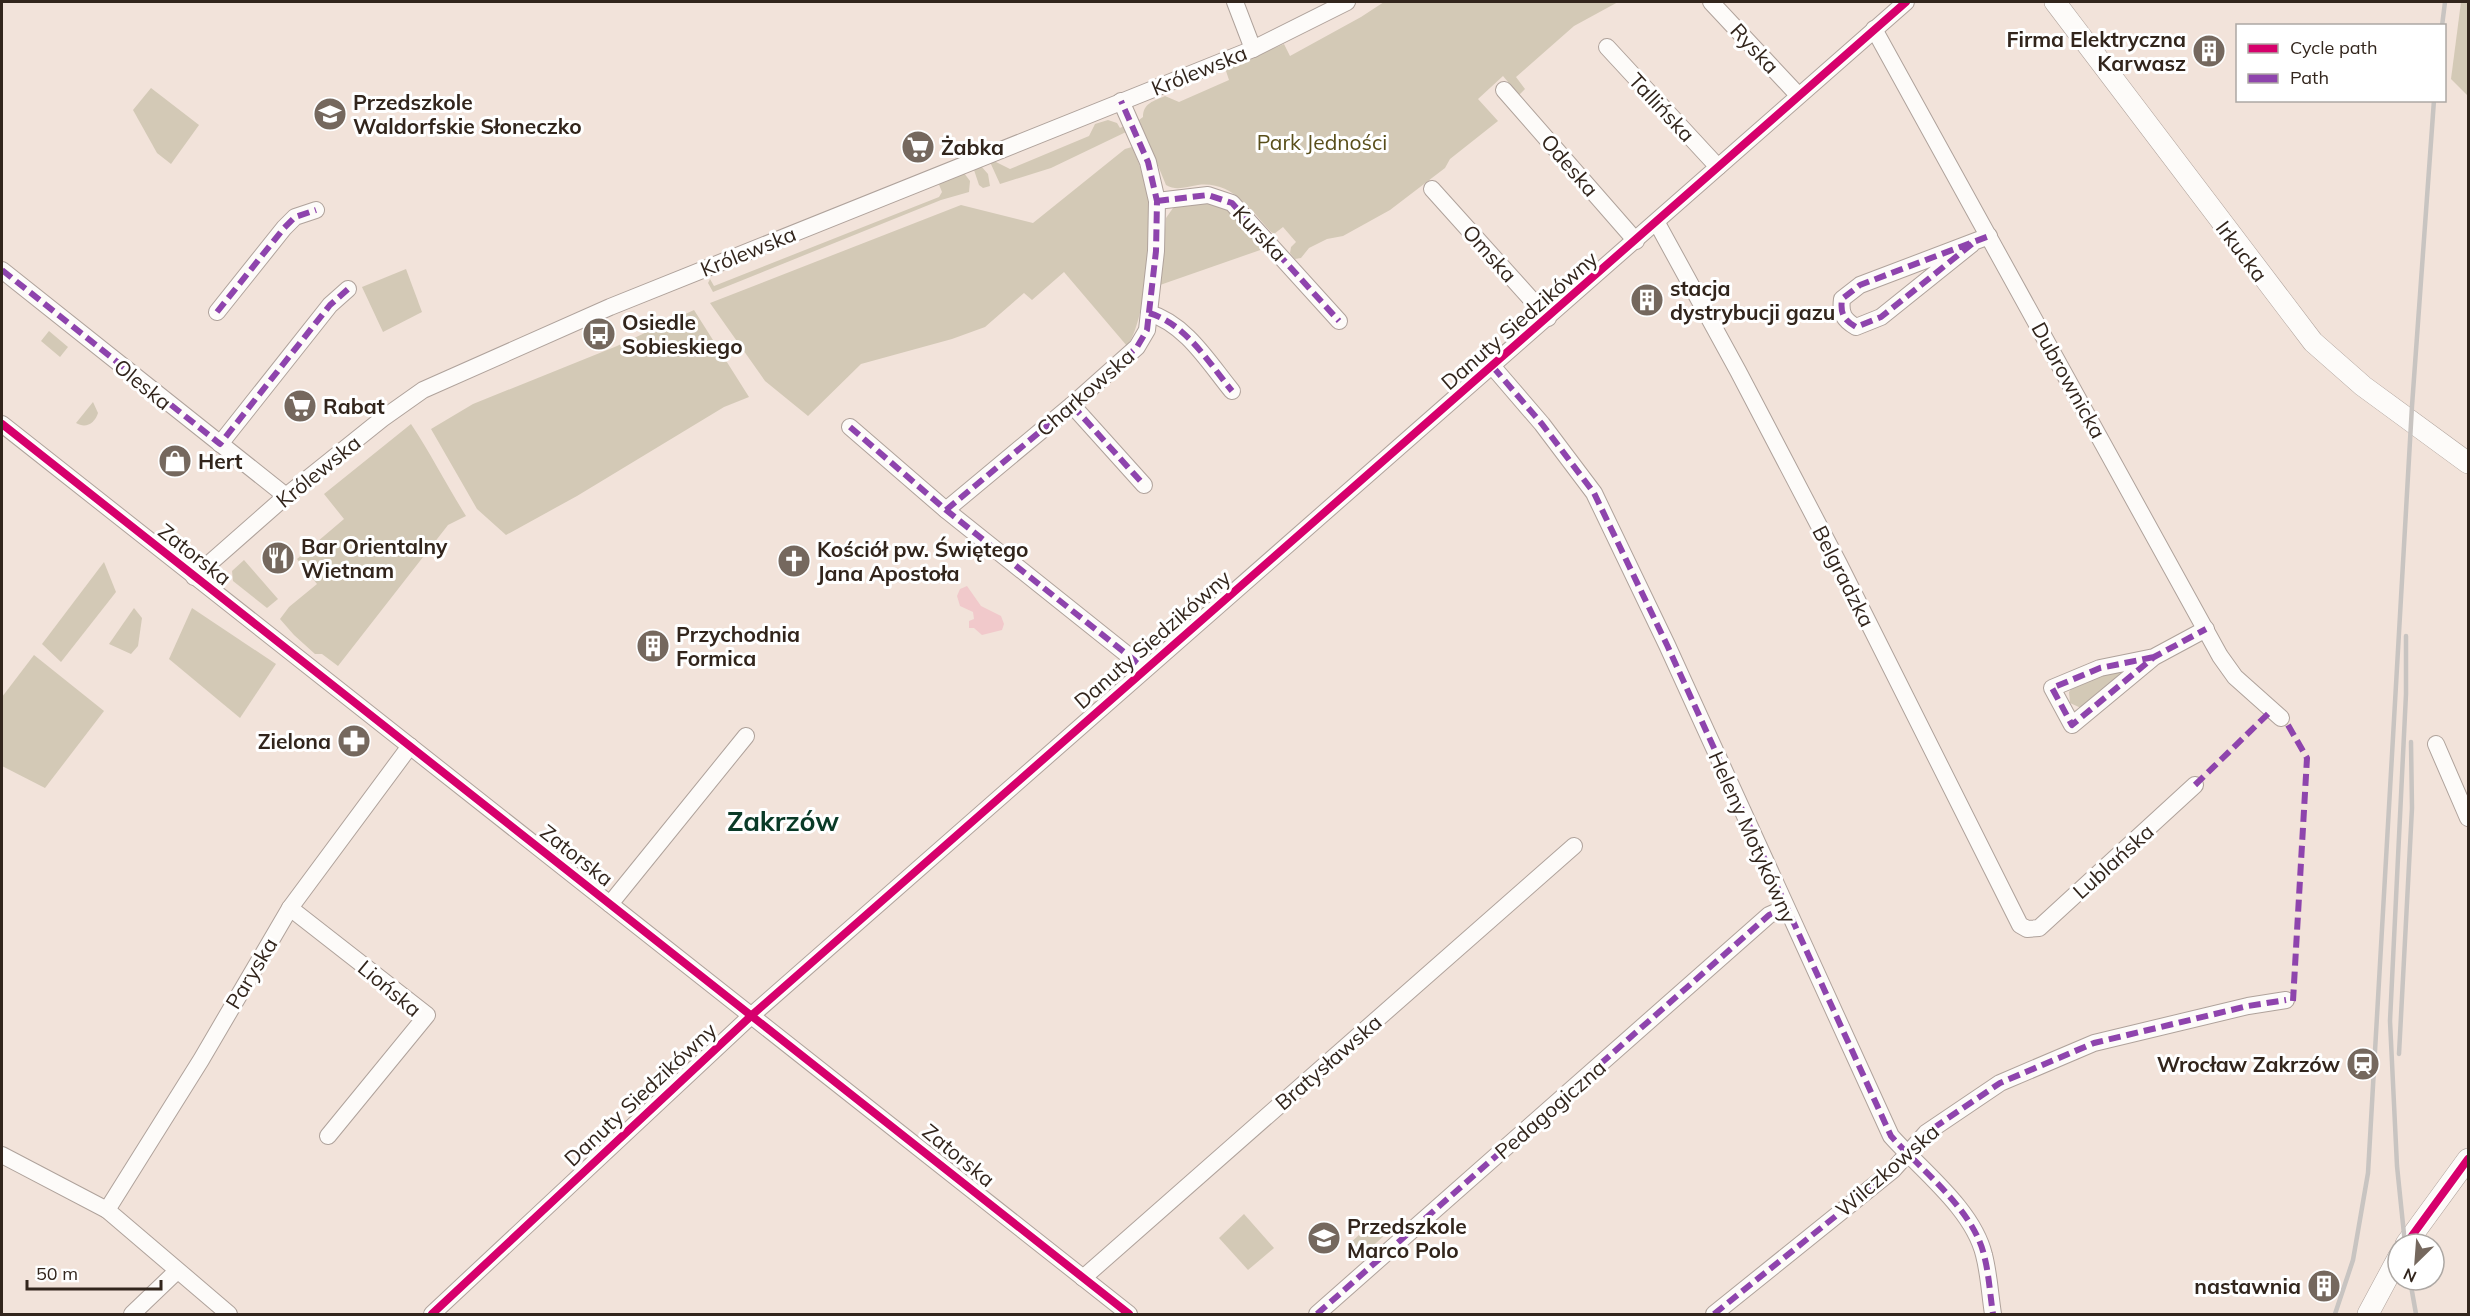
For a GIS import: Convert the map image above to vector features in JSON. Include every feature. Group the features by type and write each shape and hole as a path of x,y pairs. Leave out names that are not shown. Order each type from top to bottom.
{"street":[{"path":"1235,2 1252,49"},
{"name":"Królewska","path":"194,578 286,496 382,419 423,390 620,303 1252,49 1347,2"},
{"name":"Ryska","path":"1711,2 1798,95"},
{"name":"Danuty Siedzikówny","path":"432,1314 752,1014 1144,668 1657,223 1798,95 1906,2"},
{"name":"Irkucka","path":"2055,2 2313,342 2363,386 2469,463"},
{"name":"Dubrownicka","path":"1874,29 2206,629 2235,677 2281,718"},
{"name":"Tallińska","path":"1607,47 1718,167"},
{"name":"Odeska","path":"1504,90 1636,241"},
{"name":"Charkowska","path":"946,510 1072,405 1137,347 1147,330 1157,201 1148,162 1121,101"},
{"name":"Omska","path":"1432,189 1548,318"},
{"name":"Kurska","path":"1157,201 1209,195 1232,203 1339,321"},
{"path":"217,312 284,228 295,217 316,210"},
{"name":"Belgradzka","path":"1657,223 1839,564 2014,917 2027,929"},
{"path":"1972,244 1881,317 1856,327 1845,320 1840,310 1842,299 1860,285 1989,236"},
{"name":"Oleska","path":"2,270 286,496"},
{"path":"220,444 330,305 348,289"},
{"path":"1149,313 1161,316 1181,330 1232,391"},
{"name":"Heleny Motykówny","path":"1492,367 1542,424 1594,493 1667,645 1785,908 1891,1136 1947,1195 1970,1225 1984,1253 1993,1314"},
{"path":"1072,405 1144,485"},
{"name":"Zatorska","path":"2,424 194,578 752,1014 1129,1314"},
{"path":"850,427 946,510 1144,668"},
{"path":"2154,657 2100,668 2052,688 2072,725 2154,657 2206,629"},
{"name":"Zatorska","path":"610,904 746,736"},
{"path":"2436,744 2469,818"},
{"name":"Paryska","path":"107,1210 201,1060 290,908 410,746"},
{"name":"Lublańska","path":"2027,929 2039,928 2195,785"},
{"name":"Bratysławska","path":"1083,1278 1574,846"},
{"name":"Liońska","path":"290,908 428,1015 328,1136"},
{"name":"Pedagogiczna","path":"1317,1314 1769,915 1785,908"},
{"name":"Wilczkowska","path":"1714,1314 1893,1170 1926,1133 2019,1073 2094,1043 2248,1006 2286,1000"},
{"path":"2,1155 107,1210 229,1314"},
{"path":"2415,1232 2469,1159"},
{"path":"132,1314 177,1271"},
{"path":"2368,1314 2386,1280"}],"green space":[{"name":"Park Jedności","path":"1384,2 1618,2 1574,26 1516,77 1525,89 1519,95 1503,76 1478,99 1498,121 1450,159 1445,168 1390,210 1343,236 1327,239 1309,248 1301,258 1295,259 1290,253 1291,247 1296,242 1283,227 1274,234 1239,198 1221,187 1198,185 1177,188 1166,185 1139,120 1150,103 1165,96 1179,102 1229,80 1225,68 1284,44 1290,56"},
{"path":"2461,2 2468,2 2468,96 2451,79"},
{"path":"151,88 199,125 171,164 157,153 133,110"},
{"path":"1108,120 1117,123 1120,128 1124,126 1126,132 1051,168 1000,184 990,162 994,161 1010,169 1089,136 1095,124"},
{"path":"1132,147 1147,190 1150,229 1139,317 1134,334 1127,346 1064,272 1032,300 1024,293 985,327 952,339 861,364 808,416 765,381 710,303 961,205 1033,223 1125,149"},
{"path":"981,166 988,174 990,186 983,188 979,185 974,170"},
{"path":"964,173 970,181 969,192 941,200 713,292 708,283 710,279 714,286 939,197 942,192 938,182"},
{"path":"1204,201 1226,206 1266,248 1160,285 1166,218 1173,208"},
{"path":"406,269 422,312 383,332 362,287"},
{"path":"694,310 749,397 724,407 577,496 506,535 477,509 431,429 473,404 617,346"},
{"path":"49,331 68,347 60,357 41,341"},
{"path":"93,402 98,413 95,420 87,425 76,423"},
{"path":"411,424 466,516 448,525 338,666 322,654 315,654 280,619 289,607 317,584 297,559 344,519 324,494"},
{"path":"179,538 199,554 181,553 169,545"},
{"path":"244,560 278,599 267,608 233,581 232,571"},
{"path":"104,562 116,592 61,662 42,644"},
{"path":"134,608 142,618 138,646 131,654 109,644"},
{"path":"192,608 276,664 240,718 169,659"},
{"path":"34,655 104,711 45,788 2,766 2,697"},
{"path":"2130,666 2132,669 2081,708 2070,703 2069,692 2074,685"},
{"path":"1244,1214 1274,1248 1248,1270 1219,1238"},
{"path":"1374,1221 1385,1235 1358,1259 1347,1246"}],"shaded area":[{"path":"967,586 981,606 1001,616 1004,624 1002,630 982,635 974,628 969,628 969,621 974,619 973,612 960,606 957,596 960,589"}],"railway":[{"path":"2442,24 2445,2"},
{"path":"2335,1314 2353,1260 2368,1173 2412,406 2434,102"},
{"path":"2404,1232 2397,1166 2390,1021 2406,694 2406,636"},
{"path":"2399,1054 2412,808 2411,742"},
{"path":"2412,1292 2416,1314"}],"marked path":[{"path":"946,510 1072,405 1137,347 1147,330 1156,251 1157,201 1148,162 1121,101"},
{"path":"1157,201 1208,195 1232,203 1339,321"},
{"path":"217,312 284,228 295,217 316,210"},
{"path":"1972,244 1881,317 1856,327 1844,316 1842,299 1860,285 1989,236"},
{"path":"2,270 220,444 330,305 348,289"},
{"path":"1149,313 1162,318 1185,335 1232,391"},
{"path":"1493,367 1542,424 1594,493 1667,645 1891,1136 1958,1206 1978,1238 1986,1262 1993,1314"},
{"path":"1072,405 1144,485"},
{"path":"850,427 946,510 1144,668"},
{"path":"2154,657 2100,668 2052,688 2072,725 2154,657 2206,629"},
{"path":"2195,785 2272,710"},
{"path":"2288,725 2307,758 2293,1001"},
{"path":"1317,1314 1769,915 1785,908"},
{"path":"1714,1314 1893,1170 1926,1133 2000,1083 2094,1043 2248,1006 2286,1000"}],"cycle path":[{"path":"432,1314 752,1015 1906,2"},
{"path":"2,424 1129,1314"},
{"path":"2415,1232 2468,1159"}],"place":[{"name":"Firma Elektryczna Karwasz","path":"2209,51"},
{"name":"Przedszkole Waldorfskie Słoneczko","path":"330,114"},
{"name":"Żabka","path":"918,147"},
{"name":"stacja dystrybucji gazu","path":"1647,300"},
{"name":"Osiedle Sobieskiego","path":"599,334"},
{"name":"Rabat","path":"300,406"},
{"name":"Hert","path":"175,461"},
{"name":"Bar Orientalny Wietnam","path":"278,558"},
{"name":"Kościół pw. Świętego Jana Apostoła","path":"794,561"},
{"name":"Przychodnia Formica","path":"653,646"},
{"name":"Zielona","path":"354,741"},
{"name":"Wrocław Zakrzów","path":"2363,1064"},
{"name":"Przedszkole Marco Polo","path":"1324,1238"},
{"name":"nastawnia","path":"2324,1286"}],"district":[{"name":"Zakrzów","path":"783,821"}]}
